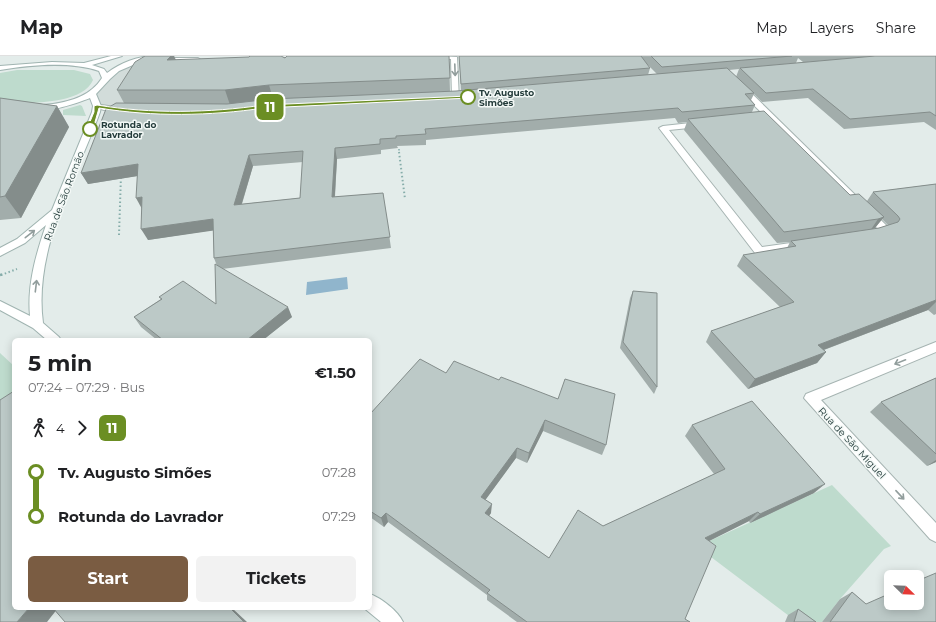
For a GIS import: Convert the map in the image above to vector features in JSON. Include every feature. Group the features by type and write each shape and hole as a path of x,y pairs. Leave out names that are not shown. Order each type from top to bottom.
{"main road":[{"path":"1,67 23,65 82,65 119,56"},
{"path":"31,108 67,104 92,93 99,88 106,78 126,65 151,56"},
{"path":"163,56 169,60 207,60"},
{"path":"422,58 454,57 456,98"},
{"path":"178,67 183,60"},
{"path":"82,65 102,70 106,78"},
{"path":"734,82 770,117 885,230 871,235 759,251 663,128 770,117"},
{"path":"92,93 97,106 129,111"},
{"name":"Rua de São Romão","path":"37,325 35,299 37,276 56,211 94,119 97,106"},
{"path":"0,253 21,241 56,211"},
{"path":"0,305 37,325 53,338"},
{"name":"Rua de São Miguel","path":"936,347 811,398 936,534"},
{"path":"372,604 394,622"}],"path":[{"path":"399,149 405,199"},
{"path":"118,235 121,172"}],"shaded area":[{"path":"154,56 178,57 149,110 99,106 95,93 104,86 108,79 127,66"}],"green space":[{"path":"17,70 74,70 90,74 93,80 87,88 77,95 65,99 37,103 0,103 0,73"},
{"path":"80,105 82,106 86,116 63,115 63,110"},
{"path":"0,353 12,364 12,396 0,404"},
{"path":"832,485 891,546 884,549 822,622 797,622 696,547"}],"water":[{"path":"347,277 348,289 306,295 307,282"}],"building":[{"path":"145,56 171,56 167,60 250,56 281,56 285,58 287,56 449,56 450,78 269,85 225,90 117,90 135,62"},
{"path":"459,56 641,56 650,68 461,84"},
{"path":"651,56 792,56 662,67"},
{"path":"875,56 936,56 936,116 930,112 850,119 813,89 766,93 740,68"},
{"path":"727,68 754,93 745,94 755,105 682,112 678,108 425,129 426,134 396,136 396,138 380,139 380,144 335,148 332,197 383,193 390,237 214,258 213,219 141,229 142,197 136,198 138,164 81,173 106,109 116,103 227,104 271,99 456,91","holes":["303,151 300,198 234,205 249,155"]},
{"path":"0,98 57,106 5,196 0,197"},
{"path":"764,111 850,195 859,194 884,217 784,232 688,119"},
{"path":"936,184 936,300 818,345 826,352 755,379 711,331 794,302 743,255 796,246 791,241 879,228 898,222 900,219 898,216 873,192"},
{"path":"215,264 288,307 249,338 160,338 134,317 162,299 159,297 183,281 216,304"},
{"path":"633,291 657,293 657,387 623,342"},
{"path":"420,359 446,373 454,361 499,380 501,377 558,399 565,379 615,394 606,445 545,420 529,453 517,448 481,497 492,504 485,513 549,558 578,510 603,526 725,469 692,425 752,401 825,484 760,514 758,512 705,538 716,546 685,619 690,622 527,622 487,593 490,590 386,513 381,518 372,512 372,412"},
{"path":"936,378 936,454 881,402"},
{"path":"12,392 12,610 27,610 17,622 0,622 0,400"},
{"path":"936,573 936,622 830,622 852,592 866,604 884,596 884,610 924,610 924,578"},
{"path":"798,609 816,622 794,622"},
{"path":"55,610 232,610 244,622 65,622"}],"bus line":[{"name":"11","path":"90,129 97,106 107,109 159,112 231,111 264,107 468,97"}],"place":[{"name":"Tv. Augusto Simões","path":"468,97"},
{"name":"Rotunda do Lavrador","path":"90,129"}]}
